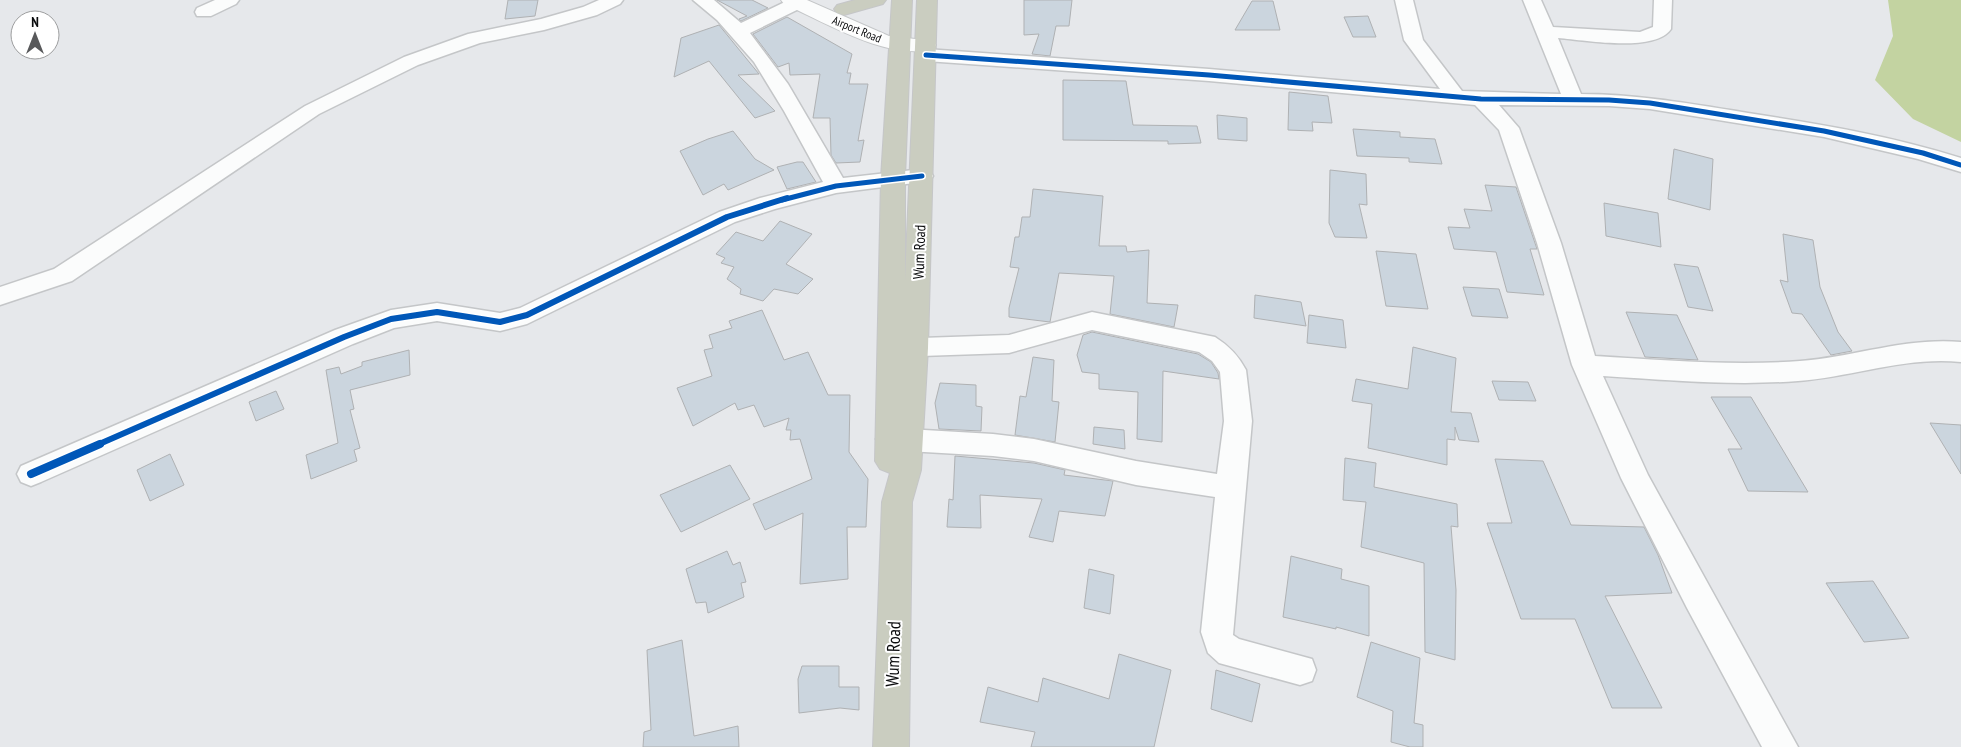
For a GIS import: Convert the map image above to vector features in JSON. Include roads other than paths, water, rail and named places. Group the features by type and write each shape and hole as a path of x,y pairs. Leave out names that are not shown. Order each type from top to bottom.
{"highway":[{"path":"844,9 876,0"},
{"name":"Wum Road","path":"902,0 893,178 903,348"},
{"name":"Wum Road","path":"890,747 897,502 906,470 899,439 903,348 922,176 927,0"}],"main road":[{"name":"Airport Road","path":"819,0 844,9 900,35 926,42"},
{"name":"Airport Road","path":"794,1 865,34 900,35"}],"street":[{"path":"204,12 230,0"},
{"path":"0,296 63,275 312,110 411,60 475,38 544,24 590,11 614,0"},
{"path":"702,0 713,7 739,31 759,55 836,186"},
{"path":"1404,0 1414,40 1455,96"},
{"path":"1532,0 1574,100"},
{"path":"1547,32 1641,38 1655,34 1662,29 1663,0"},
{"path":"739,31 794,1"},
{"path":"926,42 1219,76 1481,99 1650,103 1824,131 1923,153 1961,165"},
{"path":"1481,99 1509,128 1549,243 1585,365 1635,478 1698,598 1781,747"},
{"path":"1509,128 1544,101"},
{"path":"31,474 335,341 391,319 437,312 500,322 527,315 727,217 768,203 836,186 922,176"},
{"path":"903,348 1009,344 1092,321 1206,344 1221,354 1233,370 1238,421 1217,632 1219,643 1230,652 1300,670"},
{"path":"1585,365 1732,374 1809,369 1866,362 1942,349 1961,352"},
{"path":"899,439 993,444 1034,450 1136,473 1230,488"}]}
